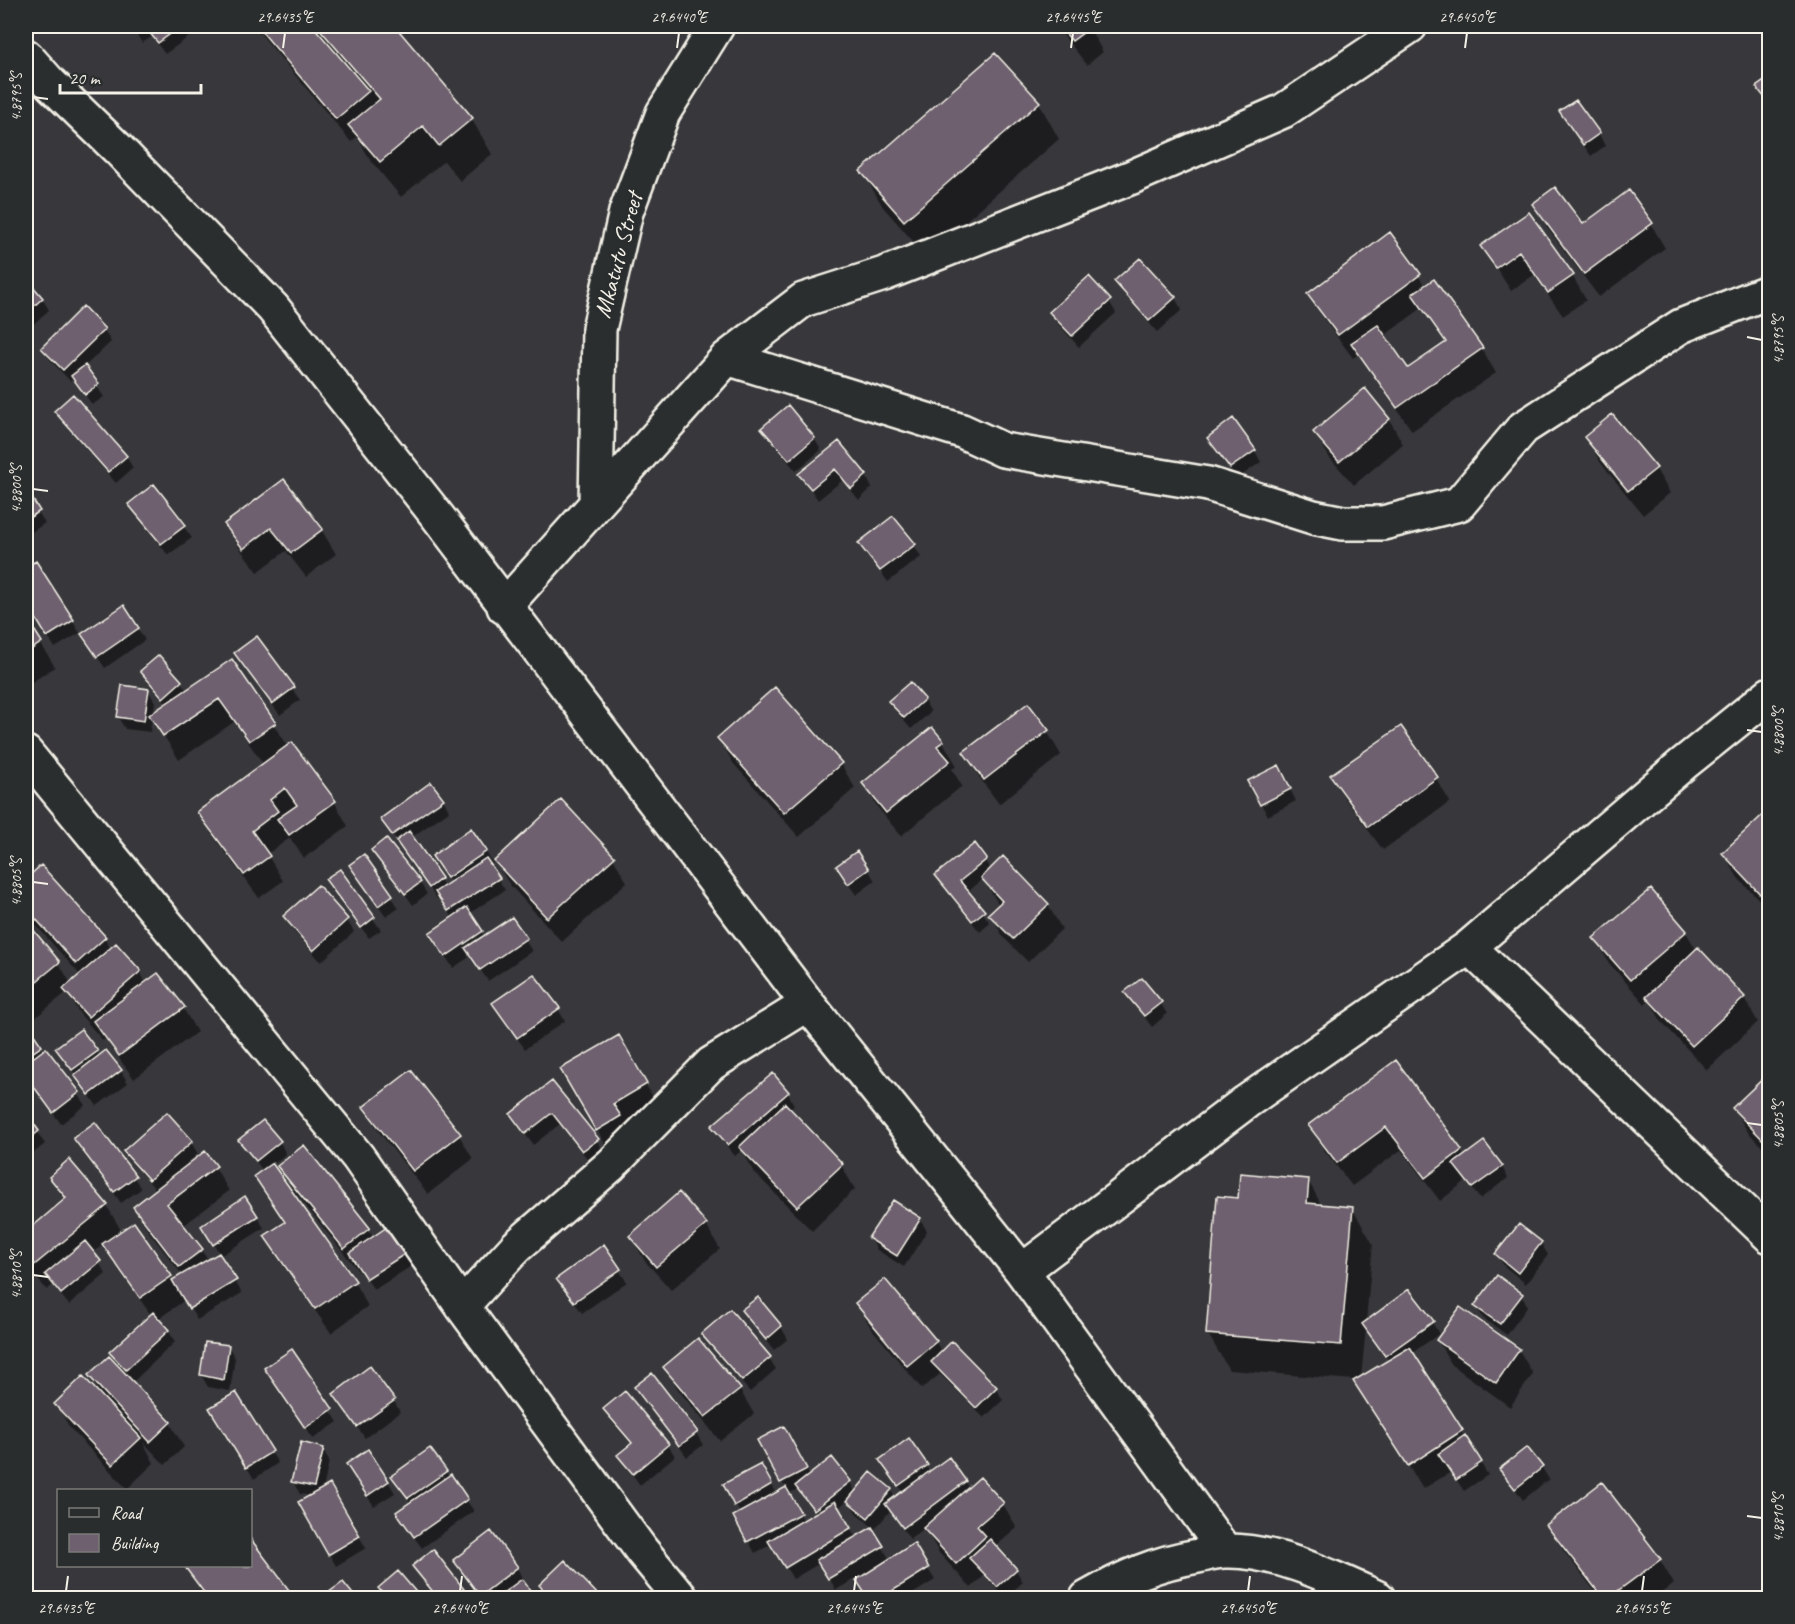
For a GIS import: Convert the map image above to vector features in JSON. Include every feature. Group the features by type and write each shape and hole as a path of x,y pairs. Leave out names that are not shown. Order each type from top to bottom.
{"street":[{"name":"Mkatutu Street","path":"596,504 599,328 626,212 663,113 717,26"},
{"path":"504,607 727,358 803,300 884,274 1089,194 1283,111 1410,26"},
{"path":"26,56 273,308 438,517 504,607 808,1004 1022,1271 1225,1551"},
{"path":"727,358 962,431 1003,450 1208,484 1313,517 1343,524 1383,523 1459,504 1523,428 1681,326 1770,291"},
{"path":"1022,1271 1246,1102 1469,947 1683,764 1770,694"},
{"path":"26,753 358,1157 462,1306 642,1551 681,1599"},
{"path":"1469,947 1770,1236"},
{"path":"462,1306 517,1246 612,1166 711,1064 808,1004"},
{"path":"1087,1599 1126,1576 1168,1561 1225,1551 1254,1553 1302,1566 1378,1599"}],"building":[{"path":"144,26 181,26 158,43"},
{"path":"257,26 313,26 369,91 336,119"},
{"path":"317,26 395,26 473,118 439,146 423,126 380,162 348,125 380,99"},
{"path":"1059,26 1090,26 1091,27 1072,41"},
{"path":"995,53 1040,102 904,221 860,171"},
{"path":"1770,77 1770,104 1756,87"},
{"path":"1576,100 1600,133 1583,145 1559,111"},
{"path":"1555,187 1583,224 1629,190 1653,223 1584,274 1532,204"},
{"path":"1529,212 1574,275 1548,293 1519,251 1496,268 1480,246"},
{"path":"1390,232 1421,274 1338,335 1307,294"},
{"path":"1140,258 1176,297 1149,321 1114,281"},
{"path":"1089,276 1111,300 1072,336 1049,312"},
{"path":"26,278 43,298 26,313"},
{"path":"1434,279 1483,348 1397,408 1351,343 1378,325 1408,368 1446,342 1412,294"},
{"path":"83,306 105,329 63,370 41,348"},
{"path":"85,365 99,384 85,395 71,376"},
{"path":"1365,388 1390,419 1339,462 1313,432"},
{"path":"73,394 127,456 108,472 54,411"},
{"path":"788,405 815,438 789,460 761,428"},
{"path":"1612,414 1657,468 1628,491 1584,437"},
{"path":"1233,418 1256,450 1230,468 1207,438"},
{"path":"839,441 867,475 851,489 835,469 811,489 798,474"},
{"path":"284,479 323,529 291,553 271,528 243,549 224,524"},
{"path":"154,484 186,525 161,544 128,504"},
{"path":"28,492 40,511 26,520 26,493"},
{"path":"893,516 916,544 880,571 858,543"},
{"path":"36,561 74,620 47,637 26,602 26,567"},
{"path":"124,605 139,628 97,657 81,634"},
{"path":"26,617 42,642 26,653"},
{"path":"257,636 295,687 272,704 234,653"},
{"path":"159,655 182,681 163,698 140,671"},
{"path":"232,659 276,723 249,741 219,699 163,736 149,715"},
{"path":"910,682 925,699 904,718 888,701"},
{"path":"122,685 149,689 144,721 117,717"},
{"path":"775,687 842,763 784,813 717,738"},
{"path":"1028,703 1049,730 984,780 963,752"},
{"path":"1401,726 1438,777 1368,827 1330,775"},
{"path":"932,727 944,741 937,746 950,761 886,813 862,783"},
{"path":"292,742 336,801 289,835 277,819 297,805 285,788 270,800 278,811 252,831 270,856 244,875 197,812"},
{"path":"1279,765 1291,789 1260,805 1247,781"},
{"path":"431,782 444,799 392,835 380,819"},
{"path":"561,799 615,857 547,918 494,861"},
{"path":"1770,808 1770,887 1761,895 1722,853"},
{"path":"471,828 487,851 447,878 432,856"},
{"path":"409,831 442,878 429,888 396,841"},
{"path":"386,838 421,882 405,894 371,850"},
{"path":"975,843 987,859 960,881 985,911 972,921 935,875"},
{"path":"857,851 869,869 848,884 836,866"},
{"path":"364,854 393,895 378,906 349,865"},
{"path":"1003,856 1049,904 1013,939 988,914 1002,901 981,878"},
{"path":"486,858 500,878 448,911 435,892"},
{"path":"41,865 106,937 76,964 26,908 26,879"},
{"path":"340,869 375,917 361,928 325,879"},
{"path":"318,885 348,919 313,951 283,916"},
{"path":"1651,889 1687,931 1630,980 1593,938"},
{"path":"467,907 483,931 445,957 429,933"},
{"path":"512,917 527,938 480,970 465,948"},
{"path":"26,921 60,962 26,990"},
{"path":"116,943 141,971 88,1017 63,989"},
{"path":"1698,947 1745,997 1692,1046 1646,997"},
{"path":"158,973 185,1007 119,1056 93,1021"},
{"path":"534,974 560,1008 517,1038 492,1003"},
{"path":"1142,978 1162,1002 1144,1016 1124,992"},
{"path":"26,1023 42,1046 26,1057"},
{"path":"81,1029 98,1051 72,1070 55,1048"},
{"path":"619,1035 647,1084 613,1104 621,1116 596,1131 560,1069"},
{"path":"46,1048 80,1092 53,1113 26,1076 26,1063"},
{"path":"106,1050 122,1070 89,1095 74,1075"},
{"path":"1396,1060 1462,1150 1425,1178 1386,1127 1337,1163 1308,1125"},
{"path":"411,1070 461,1134 413,1171 363,1107"},
{"path":"1770,1072 1770,1147 1732,1108"},
{"path":"773,1073 789,1092 728,1145 711,1126"},
{"path":"552,1081 599,1139 582,1151 552,1113 525,1134 510,1114"},
{"path":"785,1103 843,1164 797,1207 739,1147"},
{"path":"167,1112 193,1141 149,1180 123,1151"},
{"path":"26,1113 39,1131 26,1142"},
{"path":"263,1120 281,1141 256,1161 238,1140"},
{"path":"95,1122 136,1176 114,1192 73,1138"},
{"path":"1484,1141 1503,1166 1472,1188 1453,1164"},
{"path":"304,1145 370,1228 344,1249 277,1166"},
{"path":"205,1151 217,1166 167,1204 203,1249 179,1267 133,1207"},
{"path":"69,1159 108,1205 32,1267 26,1259 26,1232 66,1198 49,1177"},
{"path":"272,1163 356,1281 315,1309 264,1236 285,1222 254,1176"},
{"path":"1240,1173 1309,1179 1307,1203 1353,1207 1341,1345 1206,1334 1217,1196 1238,1198"},
{"path":"679,1192 707,1224 656,1267 629,1236"},
{"path":"245,1196 258,1216 213,1245 201,1226"},
{"path":"893,1200 921,1218 897,1256 868,1238"},
{"path":"134,1222 172,1276 140,1298 102,1244"},
{"path":"1519,1224 1542,1242 1518,1273 1495,1254"},
{"path":"390,1225 408,1252 366,1279 349,1253"},
{"path":"85,1241 101,1261 61,1294 45,1274"},
{"path":"604,1244 621,1269 574,1302 556,1279"},
{"path":"219,1253 237,1280 189,1309 172,1280"},
{"path":"1497,1275 1523,1294 1500,1324 1474,1306"},
{"path":"885,1279 937,1341 907,1366 855,1303"},
{"path":"1409,1289 1434,1321 1385,1356 1362,1324"},
{"path":"758,1297 782,1326 766,1340 741,1310"},
{"path":"1460,1307 1520,1349 1496,1383 1436,1340"},
{"path":"730,1309 771,1357 742,1381 701,1334"},
{"path":"153,1312 169,1330 126,1370 109,1352"},
{"path":"698,1338 741,1389 705,1417 663,1367"},
{"path":"952,1341 997,1387 976,1408 931,1362"},
{"path":"205,1342 229,1345 224,1380 200,1375"},
{"path":"1410,1347 1463,1430 1408,1466 1353,1381"},
{"path":"292,1349 333,1409 305,1428 264,1368"},
{"path":"109,1356 171,1422 150,1442 88,1375"},
{"path":"370,1366 395,1400 357,1427 333,1394"},
{"path":"652,1373 698,1432 679,1446 634,1387"},
{"path":"83,1376 141,1438 112,1465 54,1404"},
{"path":"625,1391 669,1444 633,1474 617,1455 632,1443 603,1409"},
{"path":"236,1392 273,1451 246,1468 209,1408"},
{"path":"784,1426 807,1469 780,1483 757,1440"},
{"path":"1465,1435 1482,1462 1456,1480 1438,1454"},
{"path":"909,1438 928,1465 898,1486 879,1460"},
{"path":"301,1442 324,1448 314,1487 291,1482"},
{"path":"1527,1447 1543,1467 1515,1489 1499,1469"},
{"path":"430,1448 447,1471 408,1498 391,1476"},
{"path":"368,1449 389,1481 367,1496 346,1464"},
{"path":"832,1457 851,1481 814,1510 795,1486"},
{"path":"949,1457 966,1481 903,1528 885,1504"},
{"path":"761,1464 772,1484 734,1506 723,1484"},
{"path":"871,1472 892,1489 868,1518 847,1501"},
{"path":"451,1474 468,1499 414,1537 396,1512"},
{"path":"980,1477 1004,1503 977,1526 986,1536 956,1564 923,1528"},
{"path":"1602,1482 1661,1559 1608,1598 1603,1598 1546,1525"},
{"path":"330,1484 360,1536 328,1555 298,1502"},
{"path":"786,1487 801,1513 747,1542 733,1516"},
{"path":"835,1501 851,1528 785,1568 768,1541"},
{"path":"872,1527 884,1546 828,1579 816,1560"},
{"path":"491,1531 518,1567 480,1596 453,1560"},
{"path":"990,1539 1017,1569 997,1587 969,1558"},
{"path":"252,1541 295,1598 208,1598 185,1567 252,1567"},
{"path":"914,1543 929,1568 881,1598 868,1598 856,1580"},
{"path":"433,1549 464,1589 452,1598 438,1598 412,1566"},
{"path":"565,1560 601,1598 552,1598 539,1585"},
{"path":"398,1571 421,1598 387,1598 378,1588"},
{"path":"522,1579 536,1598 496,1598"},
{"path":"343,1582 356,1598 321,1598"}]}
